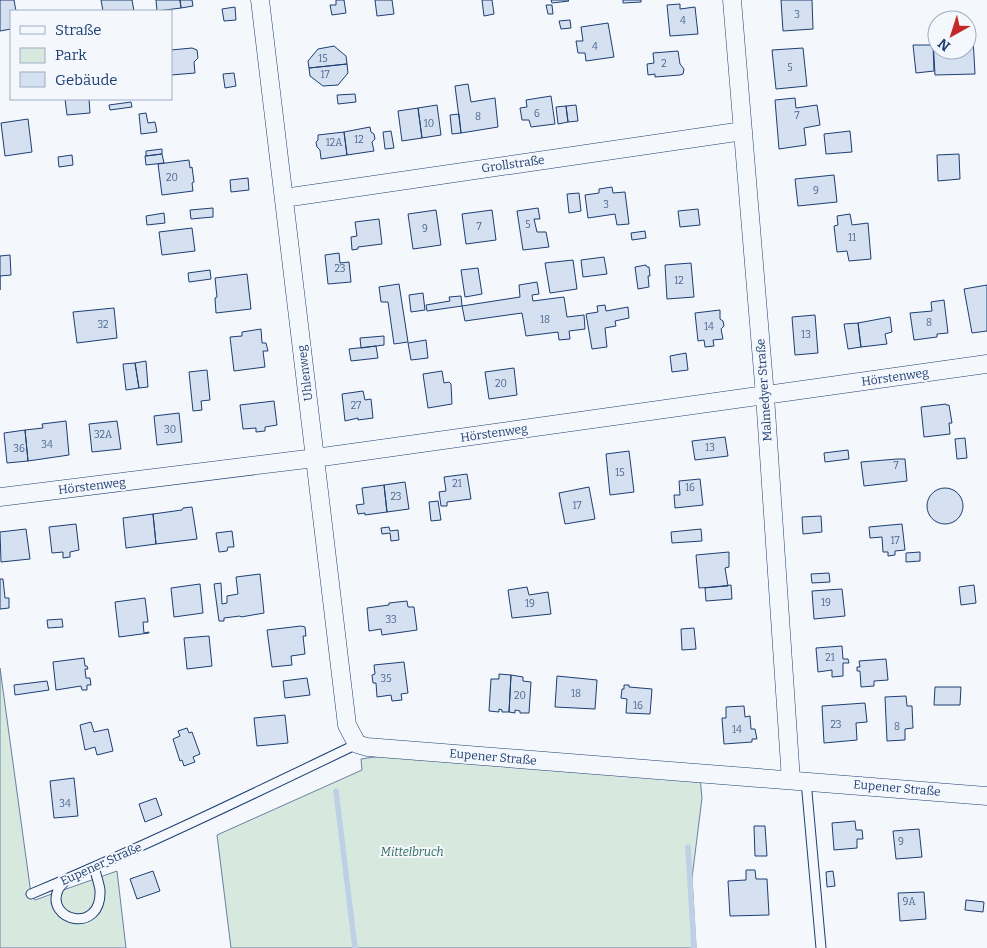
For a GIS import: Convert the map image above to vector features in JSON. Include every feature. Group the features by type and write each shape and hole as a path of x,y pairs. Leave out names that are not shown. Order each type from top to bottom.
{"street":[{"name":"Uhlenweg","path":"260,0 347,725 357,744"},
{"name":"Malmedyer Straße","path":"732,0 799,780"},
{"name":"Grollstraße","path":"284,198 743,131"},
{"name":"Hörstenweg","path":"0,497 315,458 987,364"},
{"name":"Eupener Straße","path":"357,744 367,747 694,774 799,780 987,796"}],"lane":[{"name":"Eupener Straße","path":"31,894 248,797 357,744"},
{"path":"799,780 821,948"},
{"path":"67,879 58,890 56,902 61,911 70,918 80,920 88,917 96,909 100,891 94,867"}],"green space":[{"path":"0,668 31,894 35,900 117,871 126,948 0,948"},
{"name":"Mittelbruch","path":"388,755 700,777 702,798 692,878 696,948 231,948 217,835 362,770 361,759"}],"building":[{"path":"0,0 14,0 16,10 10,10 10,29 0,31"},
{"path":"101,0 132,0 134,10 103,10"},
{"path":"156,0 180,0 181,8 157,10"},
{"path":"180,0 192,0 193,6 181,8"},
{"path":"336,0 344,0 346,13 332,15 330,5 336,5"},
{"path":"375,0 392,0 394,14 377,16"},
{"path":"482,0 492,0 494,14 484,16"},
{"path":"551,0 568,0 569,1 552,3"},
{"path":"623,0 641,0 641,2 623,3"},
{"path":"781,0 812,0 813,29 783,31"},
{"path":"680,4 680,9 695,7 698,34 670,36 667,5"},
{"path":"546,5 552,5 553,14 548,14"},
{"path":"235,7 236,20 224,21 222,9"},
{"path":"570,20 571,28 561,29 559,21"},
{"path":"608,23 614,57 586,61 585,53 578,53 576,41 583,41 581,27"},
{"path":"913,45 927,45 927,60 934,60 934,71 916,73"},
{"path":"334,46 346,56 347,64 309,68 308,61 318,49"},
{"path":"192,48 197,50 198,58 194,62 195,73 172,75 172,50"},
{"path":"803,48 807,86 776,89 772,50"},
{"path":"678,51 680,64 684,69 683,74 655,77 655,74 648,75 647,64 654,63 653,53"},
{"path":"934,60 974,60 975,74 935,75"},
{"path":"347,64 348,73 338,85 323,86 310,76 309,68"},
{"path":"234,73 236,86 225,88 223,74"},
{"path":"468,84 471,102 495,98 498,127 461,133 455,86"},
{"path":"355,94 356,102 338,104 337,95"},
{"path":"551,96 555,124 531,127 529,120 522,120 520,108 527,107 526,100"},
{"path":"795,98 796,108 817,105 820,125 804,128 806,145 779,149 775,100"},
{"path":"65,100 89,100 90,113 67,115"},
{"path":"131,102 132,107 110,110 109,105"},
{"path":"437,105 441,135 422,138 418,108"},
{"path":"576,105 578,121 568,122 566,106"},
{"path":"566,106 568,122 558,124 556,107"},
{"path":"418,108 422,138 402,141 398,111"},
{"path":"146,113 148,123 155,122 157,132 141,134 139,114"},
{"path":"459,114 461,133 452,134 450,115"},
{"path":"28,119 32,152 5,156 1,123"},
{"path":"370,127 375,139 372,142 374,151 347,155 344,132"},
{"path":"391,131 394,148 385,149 383,132"},
{"path":"850,131 852,152 826,154 824,134"},
{"path":"344,132 347,155 321,159 320,150 316,142 318,135"},
{"path":"162,149 162,154 146,156 146,151"},
{"path":"162,154 164,163 146,165 145,156"},
{"path":"959,154 960,179 938,181 937,155"},
{"path":"72,155 73,165 59,167 58,157"},
{"path":"189,160 194,182 192,183 193,191 162,195 158,164"},
{"path":"834,175 837,202 798,206 795,179"},
{"path":"248,178 249,190 231,192 230,180"},
{"path":"612,187 613,193 625,192 629,224 617,225 615,214 588,218 585,195 599,193 599,189"},
{"path":"579,193 581,211 569,213 567,194"},
{"path":"213,208 213,217 191,219 190,210"},
{"path":"538,208 540,219 534,219 537,232 546,232 549,247 523,250 517,211"},
{"path":"698,209 700,225 680,227 678,211"},
{"path":"436,210 441,245 413,249 408,214"},
{"path":"492,210 496,240 466,244 462,214"},
{"path":"164,213 165,223 147,225 146,216"},
{"path":"850,214 852,225 868,223 871,259 849,261 847,251 837,252 834,226 838,225 837,216"},
{"path":"379,219 382,244 358,247 358,249 352,250 351,237 357,236 355,222"},
{"path":"192,228 195,251 162,255 159,232"},
{"path":"645,231 646,238 632,240 631,233"},
{"path":"339,253 340,263 349,262 351,282 328,284 325,255"},
{"path":"10,255 11,275 0,276 0,256"},
{"path":"604,257 607,274 583,277 581,260"},
{"path":"573,260 577,289 550,293 545,263"},
{"path":"691,263 694,297 667,299 665,265"},
{"path":"646,265 649,267 649,287 638,289 635,267"},
{"path":"478,268 482,294 465,297 461,270"},
{"path":"210,270 211,279 189,282 188,273"},
{"path":"247,274 251,309 216,313 215,278"},
{"path":"537,282 539,294 532,295 533,301 564,297 567,317 584,315 585,329 569,331 570,339 559,340 558,332 526,336 522,313 465,321 462,306 520,297 519,285"},
{"path":"399,284 408,342 394,344 388,302 381,302 379,287"},
{"path":"987,285 987,331 972,333 964,289"},
{"path":"423,293 425,310 411,312 409,295"},
{"path":"461,296 462,306 427,311 426,305 450,301 449,297"},
{"path":"944,300 948,333 937,334 937,337 914,340 910,313 932,311 931,302"},
{"path":"605,305 606,311 628,307 629,318 615,321 616,326 605,328 607,347 592,349 586,314 598,312 597,306"},
{"path":"114,308 117,338 77,343 73,312"},
{"path":"720,310 720,319 723,321 724,326 721,329 723,339 713,340 714,346 705,347 704,340 698,341 695,313"},
{"path":"815,315 818,353 795,355 792,317"},
{"path":"890,317 892,332 885,334 887,344 861,347 858,323"},
{"path":"858,323 861,347 848,349 844,324"},
{"path":"261,329 262,343 266,343 268,351 263,351 265,367 234,371 230,337 242,336 242,332"},
{"path":"384,336 384,345 361,348 360,338"},
{"path":"426,340 428,358 411,360 408,343"},
{"path":"376,346 378,358 351,361 349,349"},
{"path":"686,353 688,370 672,372 670,356"},
{"path":"146,361 148,387 139,388 135,363"},
{"path":"135,363 139,388 126,390 123,364"},
{"path":"514,368 517,395 489,399 485,372"},
{"path":"207,370 210,400 201,401 202,410 193,411 189,372"},
{"path":"442,371 444,383 449,382 451,384 452,404 428,408 423,374"},
{"path":"363,391 365,400 371,399 373,418 358,420 358,418 345,421 342,394"},
{"path":"274,401 277,425 265,427 265,431 256,432 256,428 243,429 240,405"},
{"path":"949,405 952,423 949,423 950,434 924,437 921,407"},
{"path":"179,413 182,442 157,445 154,416"},
{"path":"66,421 69,455 28,461 25,430 43,428 42,424"},
{"path":"117,421 121,449 92,452 89,424"},
{"path":"25,430 28,461 7,463 4,433"},
{"path":"725,437 728,456 695,460 692,441"},
{"path":"965,438 967,458 957,459 955,439"},
{"path":"848,450 849,459 825,462 824,453"},
{"path":"629,451 634,492 610,495 606,454"},
{"path":"905,459 907,481 864,486 861,462"},
{"path":"467,474 471,499 447,502 447,506 441,506 439,492 446,491 444,477"},
{"path":"700,479 703,505 675,508 674,495 680,495 679,481"},
{"path":"405,482 409,509 387,512 384,485"},
{"path":"384,485 387,512 358,514 356,505 364,504 362,488"},
{"path":"589,487 595,519 565,524 559,493"},
{"path":"945,488 952,489 958,493 962,499 962,513 958,519 952,523 945,524 938,523 932,519 928,513 927,506 928,499 932,493 938,489"},
{"path":"438,501 441,520 431,521 429,502"},
{"path":"192,507 197,539 156,544 153,514"},
{"path":"153,514 156,544 126,548 123,518"},
{"path":"821,516 822,532 803,534 802,517"},
{"path":"76,524 79,550 70,552 70,557 63,558 63,552 52,553 49,527"},
{"path":"902,524 905,550 895,551 895,555 888,556 888,552 883,552 882,537 870,538 869,527"},
{"path":"389,527 390,531 398,530 399,540 391,541 390,533 382,534 381,528"},
{"path":"26,529 30,559 1,562 0,532"},
{"path":"701,529 702,541 672,543 671,532"},
{"path":"232,531 234,547 228,547 227,551 219,552 216,533"},
{"path":"729,552 729,567 725,568 728,586 699,588 696,555"},
{"path":"920,552 920,561 906,562 906,553"},
{"path":"829,573 830,582 812,583 811,574"},
{"path":"260,574 264,613 224,618 224,621 219,621 214,584 221,583 222,604 227,603 227,596 238,594 236,577"},
{"path":"0,579 3,579 5,598 9,598 9,608 0,609"},
{"path":"200,584 203,613 174,617 171,588"},
{"path":"731,585 732,599 706,601 705,588"},
{"path":"974,585 976,603 961,605 959,587"},
{"path":"527,587 529,595 548,592 551,614 512,618 508,590"},
{"path":"842,589 845,616 814,619 812,591"},
{"path":"145,598 148,622 143,622 144,633 149,633 119,637 115,602"},
{"path":"407,601 408,607 414,607 417,630 382,635 381,629 369,631 367,608"},
{"path":"62,619 63,627 48,628 47,620"},
{"path":"305,627 306,636 303,636 305,654 291,656 292,665 272,667 267,630"},
{"path":"694,628 696,649 682,650 681,629"},
{"path":"209,636 212,666 187,669 184,638"},
{"path":"842,646 843,659 848,659 849,663 843,663 843,676 832,677 832,670 818,672 816,648"},
{"path":"84,658 85,666 88,669 85,669 86,678 90,678 91,685 87,685 87,690 82,690 81,686 56,690 53,662"},
{"path":"886,659 888,680 874,681 874,686 861,687 860,671 857,671 857,667 860,667 859,661"},
{"path":"404,662 408,693 401,694 402,700 392,701 391,695 377,697 376,683 373,683 372,675 375,674 374,665"},
{"path":"499,674 511,675 509,712 502,712 499,709 499,712 489,711 491,679 499,679"},
{"path":"511,675 523,677 523,681 531,682 529,713 520,713 520,711 515,710 515,713 509,712"},
{"path":"557,676 597,680 595,709 555,707"},
{"path":"307,678 310,695 285,698 283,681"},
{"path":"47,681 49,690 15,695 14,685"},
{"path":"624,685 652,689 650,714 626,713 627,699 621,698"},
{"path":"935,687 961,687 960,705 934,705"},
{"path":"906,696 907,706 912,706 913,728 905,729 905,740 887,741 885,697"},
{"path":"865,703 867,722 856,723 857,740 824,743 822,706"},
{"path":"744,706 745,717 750,716 751,729 755,729 757,739 752,739 752,742 724,744 722,718 726,718 726,707"},
{"path":"285,715 288,743 257,746 254,718"},
{"path":"91,722 94,732 108,729 113,751 97,755 95,747 85,750 80,725"},
{"path":"187,728 189,733 192,732 200,754 193,757 195,762 184,766 182,760 180,761 173,739 180,736 178,731"},
{"path":"74,778 78,816 54,818 50,781"},
{"path":"156,798 162,815 145,822 139,804"},
{"path":"855,821 856,830 862,830 863,839 857,839 857,848 834,850 832,823"},
{"path":"754,826 765,826 767,856 755,856"},
{"path":"919,829 922,857 896,859 893,831"},
{"path":"746,870 755,870 756,879 767,879 769,915 730,916 728,881 746,880"},
{"path":"153,871 160,891 137,899 130,879"},
{"path":"833,871 835,886 827,887 826,872"},
{"path":"924,892 926,919 900,921 898,893"},
{"path":"966,900 984,902 983,912 965,910"}],"waterway":[{"path":"336,791 355,948"},
{"path":"688,847 694,948"}]}
